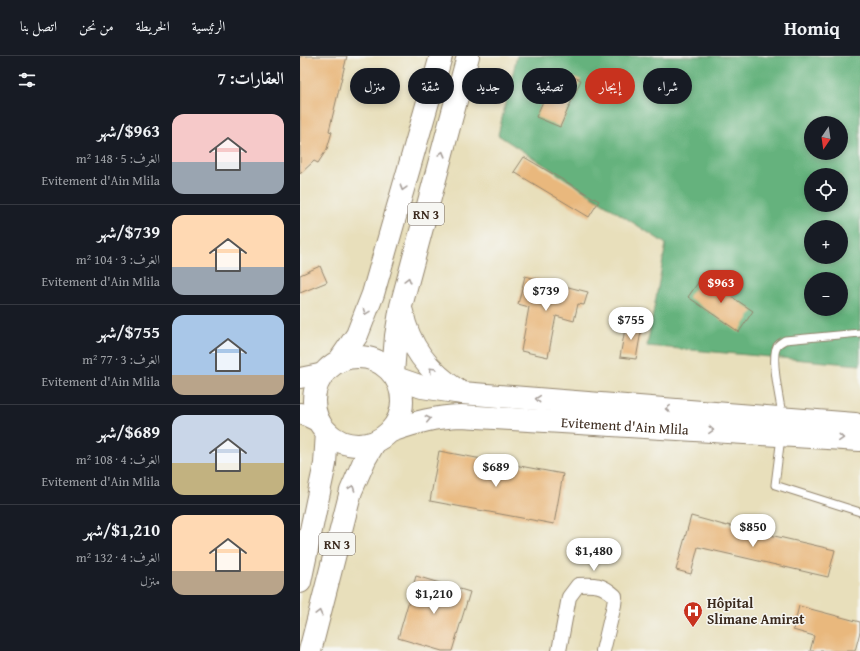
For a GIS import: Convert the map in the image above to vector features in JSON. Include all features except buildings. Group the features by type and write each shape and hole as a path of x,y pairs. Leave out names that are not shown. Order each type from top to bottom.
{"highway":[{"name":"RN 3","path":"331,367 356,334 373,294 441,56"},
{"name":"RN 3","path":"395,375 396,336 401,306 468,56"},
{"path":"401,306 411,341 421,357 442,380 462,393"},
{"path":"362,356 374,359 384,365 395,375 402,391 403,405 399,419 383,436 365,444 354,444 335,438 323,427 315,412 315,391 318,381 331,367 350,357 362,356"},
{"name":"Evitement d'Ain Mlila","path":"395,375 422,387 462,393 782,426 860,440"},
{"name":"Evitement d'Ain Mlila","path":"383,436 427,419 444,416 552,422 782,426 860,424"},
{"name":"RN 3","path":"300,582 324,471 323,427"},
{"name":"RN 3","path":"310,651 351,491 364,459 383,436"}],"main road":[{"path":"300,378 331,367"},
{"path":"300,413 323,427"}],"street":[{"path":"559,651 569,597 578,585 591,584 605,588 615,596 603,651"}],"lane":[{"path":"860,333 785,340 778,344 775,351 775,366 782,426 774,485 860,512"}],"green space":[{"path":"517,56 860,56 860,365 647,346 666,244 498,135 505,104 514,104 514,68"}],"place":[{"name":"Hôpital Slimane Amirat","path":"693,628"}]}
